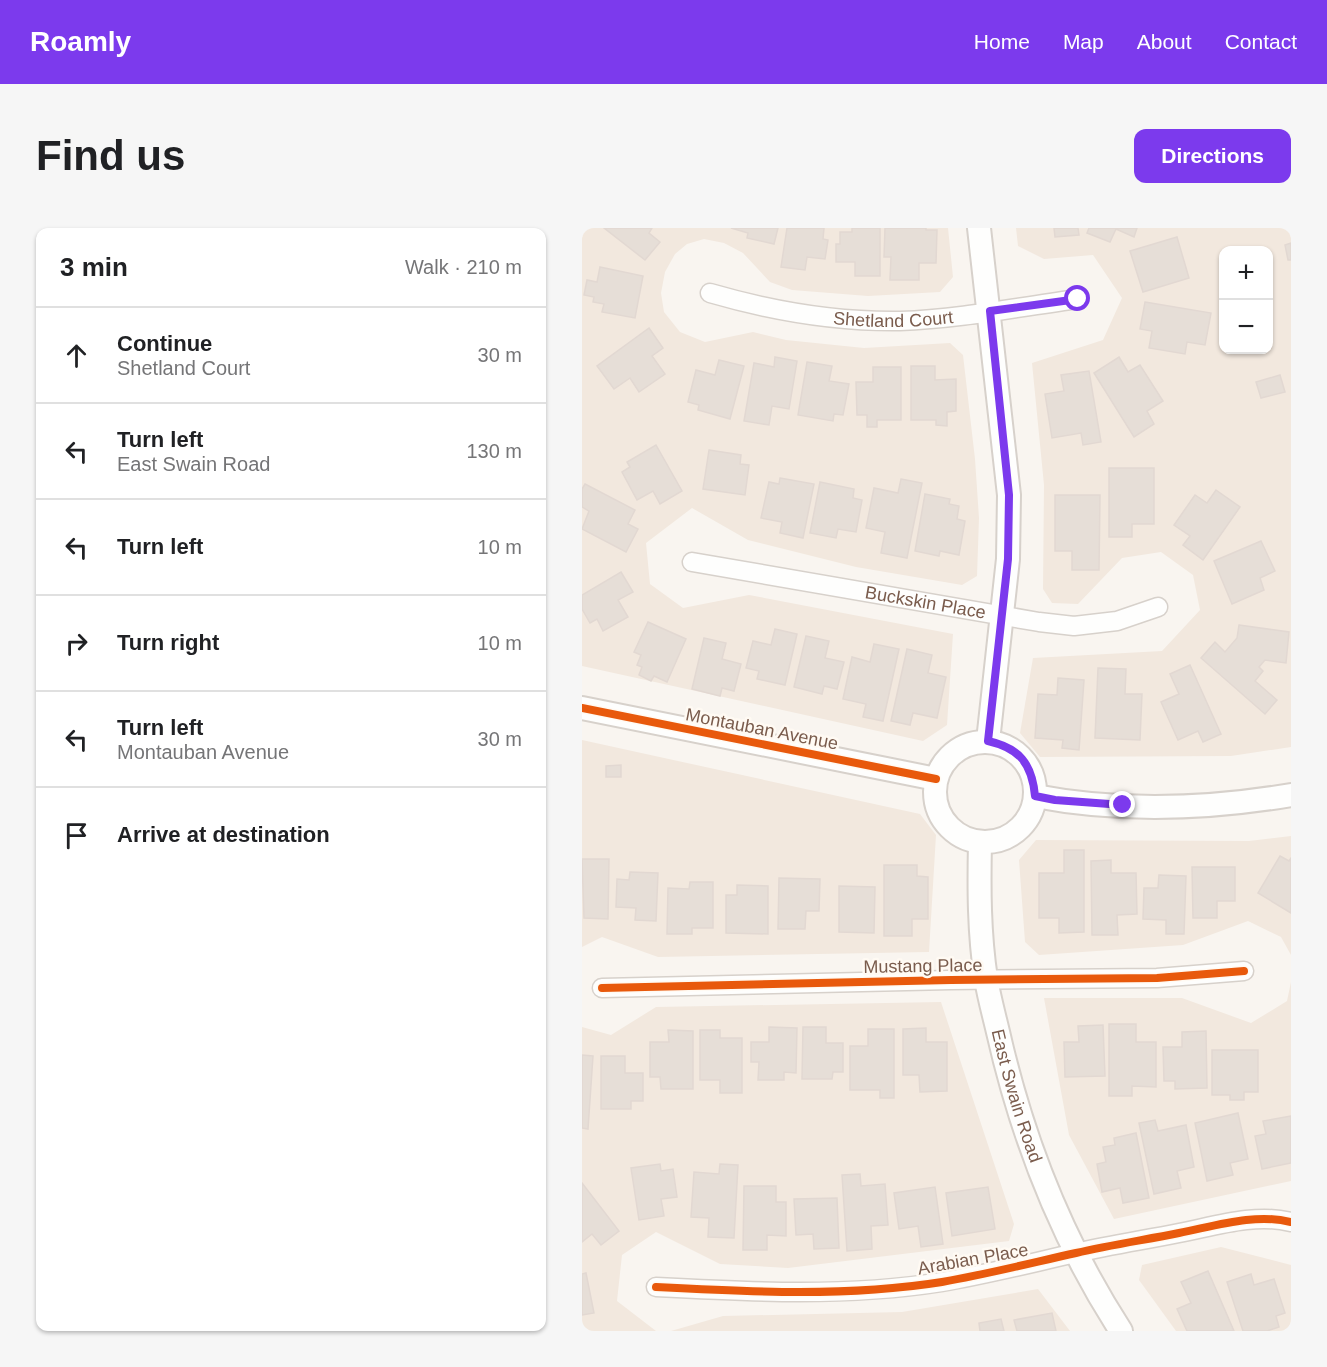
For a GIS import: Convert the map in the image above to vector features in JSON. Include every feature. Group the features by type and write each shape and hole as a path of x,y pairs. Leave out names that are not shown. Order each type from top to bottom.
{"street":[{"path":"980,228 1009,495 1008,559 988,741"},
{"name":"Shetland Court","path":"710,293 747,304 806,315 853,320 900,321 950,317 1078,299"},
{"name":"Buckskin Place","path":"692,562 1003,616 1074,626 1117,621 1158,607"},
{"name":"Montauban Avenue","path":"582,708 936,779"},
{"path":"988,741 1004,745 1017,753 1028,765 1034,780 1035,796 1031,811 1023,825 1011,835 996,841 980,842 963,837 949,828 939,813 935,797 936,779 943,764 955,751 970,743 988,741"},
{"path":"1035,796 1055,800 1123,805 1180,806 1254,801 1291,795"},
{"name":"East Swain Road","path":"980,842 979,901 986,979 1006,1066 1025,1129 1048,1192 1075,1253 1121,1331"},
{"name":"Mustang Place","path":"602,988 986,979 1157,978 1244,971"},
{"name":"Arabian Place","path":"656,1287 808,1293 874,1290 996,1272 1075,1253 1245,1220 1280,1219 1291,1222"}],"shaded area":[{"path":"582,228 948,228 953,277 940,292 868,296 792,290 770,282 743,253 724,243 704,239 687,244 675,254 665,272 661,293 664,312 680,332 705,342 753,332 786,340 864,348 950,343 963,355 979,518 977,576 962,585 856,567 748,540 692,508 646,543 650,584 683,608 749,595 953,634 947,725 923,741 582,666"},
{"path":"1016,228 1291,228 1291,747 1231,756 1040,757 1020,733 1033,658 1162,651 1200,610 1193,575 1161,552 1122,558 1078,604 1052,603 1043,589 1044,485 1032,363 1103,340 1122,298 1093,255 1044,259 1018,246"},
{"path":"582,740 920,814 936,835 929,952 658,957 602,937 582,947"},
{"path":"1291,836 1291,955 1281,937 1248,921 1183,945 1039,955 1025,942 1019,860 1036,840 1249,841"},
{"path":"1291,982 1291,1181 1114,1219 1069,1135 1044,998 1182,998 1251,1023 1287,1001"},
{"path":"941,1002 1014,1224 1009,1241 788,1268 720,1264 656,1232 622,1255 617,1301 656,1331 582,1331 582,1027 611,1035 656,1007"},
{"path":"1221,1247 1291,1265 1291,1331 1176,1331 1139,1280 1142,1265"},
{"path":"1038,1289 1070,1331 671,1331 723,1316 902,1312"}],"building":[{"path":"604,228 652,228 649,233 660,242 645,260"},
{"path":"731,228 778,228 774,244 747,238 748,233"},
{"path":"787,228 824,228 823,239 828,240 825,259 807,257 805,270 781,267"},
{"path":"852,228 880,228 880,276 855,276 855,262 836,262 836,244 840,244 840,232 852,232"},
{"path":"885,228 937,230 936,263 919,263 919,280 890,280 891,257 884,257"},
{"path":"1054,228 1078,228 1079,235 1055,237"},
{"path":"1089,228 1137,228 1134,237 1116,229 1110,242 1087,233"},
{"path":"1177,237 1189,278 1143,292 1130,251"},
{"path":"1291,243 1291,260 1288,260 1285,245"},
{"path":"600,267 643,276 635,318 602,312 604,304 593,302 594,297 584,295 587,280 597,282"},
{"path":"1145,302 1211,313 1205,345 1187,342 1185,354 1149,348 1152,331 1140,329"},
{"path":"649,328 663,348 652,356 665,374 639,392 630,378 614,389 597,366"},
{"path":"775,357 797,361 789,409 772,406 769,425 744,421 754,363 774,367"},
{"path":"1119,357 1128,372 1140,365 1163,401 1147,411 1154,424 1134,437 1094,373"},
{"path":"719,360 744,366 730,419 698,410 699,405 688,402 696,370 715,375"},
{"path":"807,362 832,366 829,381 849,384 843,415 834,414 833,421 798,415"},
{"path":"911,366 935,366 935,380 956,379 956,411 947,412 947,426 936,425 936,420 911,420"},
{"path":"873,367 901,367 901,420 877,420 877,427 867,427 867,415 857,415 856,382 873,382"},
{"path":"1089,371 1101,442 1083,445 1081,433 1052,438 1045,394 1064,391 1061,375"},
{"path":"1280,375 1285,392 1261,398 1256,382"},
{"path":"656,445 682,491 660,504 653,491 637,500 622,472 630,467 627,462"},
{"path":"709,450 741,455 740,464 749,465 745,495 703,489"},
{"path":"1109,468 1154,468 1154,524 1132,524 1132,537 1109,537"},
{"path":"780,478 814,484 803,538 780,533 782,522 761,518 769,482 779,484"},
{"path":"901,479 922,483 907,558 881,553 885,532 866,528 874,488 898,493"},
{"path":"820,482 854,489 853,498 862,500 856,532 838,529 836,538 810,533"},
{"path":"585,484 635,510 628,524 638,529 626,552 582,529 589,511 582,507 582,489"},
{"path":"1216,490 1240,507 1203,560 1183,545 1190,536 1174,525 1195,495 1207,503"},
{"path":"925,494 950,499 949,504 959,506 957,519 965,521 959,555 940,551 939,556 915,551"},
{"path":"1055,495 1100,495 1099,570 1072,570 1072,551 1055,551"},
{"path":"1261,541 1275,571 1260,578 1264,590 1232,604 1214,561"},
{"path":"621,572 633,592 618,600 628,617 603,631 597,619 590,623 582,609 582,595"},
{"path":"648,622 686,639 667,682 654,676 651,681 639,675 642,667 637,665 641,655 634,652"},
{"path":"1239,625 1289,632 1286,663 1265,660 1259,667 1263,671 1255,681 1277,700 1265,714 1201,658 1215,642 1225,652 1237,638"},
{"path":"775,629 797,634 785,685 757,679 759,671 746,668 753,641 771,645"},
{"path":"806,636 829,641 825,658 844,662 837,689 824,686 822,694 794,687"},
{"path":"704,638 726,643 722,659 741,664 734,691 722,688 720,696 692,689"},
{"path":"874,644 899,649 883,721 863,717 866,704 843,699 852,657 870,662"},
{"path":"907,649 932,655 928,673 946,677 937,718 913,713 910,725 891,721"},
{"path":"1190,665 1221,734 1203,742 1198,731 1178,740 1161,702 1179,694 1170,674"},
{"path":"1098,668 1126,669 1125,694 1142,694 1140,740 1095,738"},
{"path":"1058,678 1084,680 1079,750 1062,748 1063,740 1035,738 1038,694 1057,695"},
{"path":"621,765 621,777 606,777 606,766"},
{"path":"1064,850 1084,850 1084,932 1059,933 1059,918 1039,918 1039,873 1064,873"},
{"path":"1280,856 1289,861 1291,858 1291,913 1258,893"},
{"path":"582,859 609,859 608,919 584,918"},
{"path":"1111,860 1111,873 1136,873 1137,914 1117,915 1118,935 1092,935 1091,861"},
{"path":"884,865 917,865 917,876 928,877 928,919 912,919 912,936 884,936"},
{"path":"1192,867 1235,867 1235,901 1217,901 1217,918 1193,918"},
{"path":"630,872 658,873 656,921 635,920 636,908 616,907 617,879 629,880"},
{"path":"1159,875 1186,876 1184,934 1166,934 1166,920 1143,919 1144,888 1158,888"},
{"path":"779,878 820,879 819,911 806,911 805,929 778,929"},
{"path":"690,882 713,882 713,928 692,928 692,934 667,934 668,888 689,889"},
{"path":"737,885 768,886 768,934 726,933 726,895 737,895"},
{"path":"839,886 875,887 874,933 839,932"},
{"path":"1109,1024 1136,1024 1136,1042 1156,1042 1156,1087 1132,1086 1132,1096 1109,1096"},
{"path":"1103,1025 1105,1076 1065,1077 1064,1042 1079,1042 1078,1026"},
{"path":"769,1027 797,1028 796,1073 784,1072 784,1080 758,1080 759,1062 751,1062 751,1042 769,1042"},
{"path":"803,1027 826,1027 826,1043 843,1043 843,1072 833,1072 832,1079 802,1079"},
{"path":"926,1028 926,1042 947,1042 947,1091 920,1092 919,1075 903,1075 903,1029"},
{"path":"868,1029 894,1029 894,1098 880,1098 880,1090 850,1090 850,1046 868,1046"},
{"path":"668,1030 693,1031 693,1089 661,1089 660,1077 650,1077 650,1042 669,1042"},
{"path":"700,1030 720,1030 720,1038 742,1038 742,1093 720,1093 720,1080 700,1080"},
{"path":"1206,1031 1207,1088 1175,1089 1175,1081 1164,1081 1163,1047 1182,1047 1182,1032"},
{"path":"1212,1050 1258,1050 1258,1092 1244,1092 1244,1100 1230,1100 1230,1095 1212,1095"},
{"path":"582,1055 593,1056 588,1129 582,1128"},
{"path":"601,1056 625,1056 625,1073 643,1073 643,1101 631,1101 631,1109 601,1109"},
{"path":"1238,1113 1248,1159 1230,1163 1233,1175 1207,1181 1195,1123"},
{"path":"1291,1116 1291,1163 1262,1169 1255,1136 1266,1134 1263,1121"},
{"path":"1155,1120 1158,1131 1186,1125 1194,1167 1177,1171 1181,1188 1154,1194 1139,1123"},
{"path":"1136,1133 1149,1198 1123,1203 1120,1188 1102,1192 1097,1164 1106,1162 1103,1147 1115,1145 1114,1138"},
{"path":"660,1164 661,1171 673,1169 677,1197 661,1199 664,1216 639,1220 631,1168"},
{"path":"720,1164 738,1165 734,1238 708,1237 709,1218 691,1217 694,1172 719,1174"},
{"path":"860,1174 861,1186 885,1184 888,1225 871,1226 872,1249 847,1251 842,1175"},
{"path":"582,1183 619,1231 601,1245 592,1234 582,1242"},
{"path":"744,1186 776,1186 776,1202 786,1202 786,1236 767,1235 767,1250 743,1250"},
{"path":"935,1187 943,1244 921,1247 918,1226 899,1229 894,1193"},
{"path":"988,1187 995,1229 952,1236 946,1193"},
{"path":"837,1198 839,1248 814,1249 813,1234 796,1235 794,1199"},
{"path":"1208,1271 1234,1331 1187,1331 1177,1309 1191,1303 1181,1282"},
{"path":"586,1273 594,1313 582,1315 582,1274"},
{"path":"1251,1274 1254,1285 1274,1279 1285,1313 1276,1316 1279,1327 1267,1331 1243,1331 1227,1282"},
{"path":"1052,1313 1056,1331 1017,1331 1014,1320"},
{"path":"1001,1319 1004,1331 980,1331 979,1323"}],"cycle path":[{"path":"582,708 936,779"},
{"path":"602,988 1157,978 1244,971"},
{"path":"656,1287 800,1292 907,1287 959,1279 1089,1250 1235,1222 1263,1219 1291,1222"}],"route":[{"path":"1078,299 990,311 1009,495 1008,559 988,741 1004,745 1017,753 1028,765 1034,780 1035,796 1055,800 1123,805"}]}
